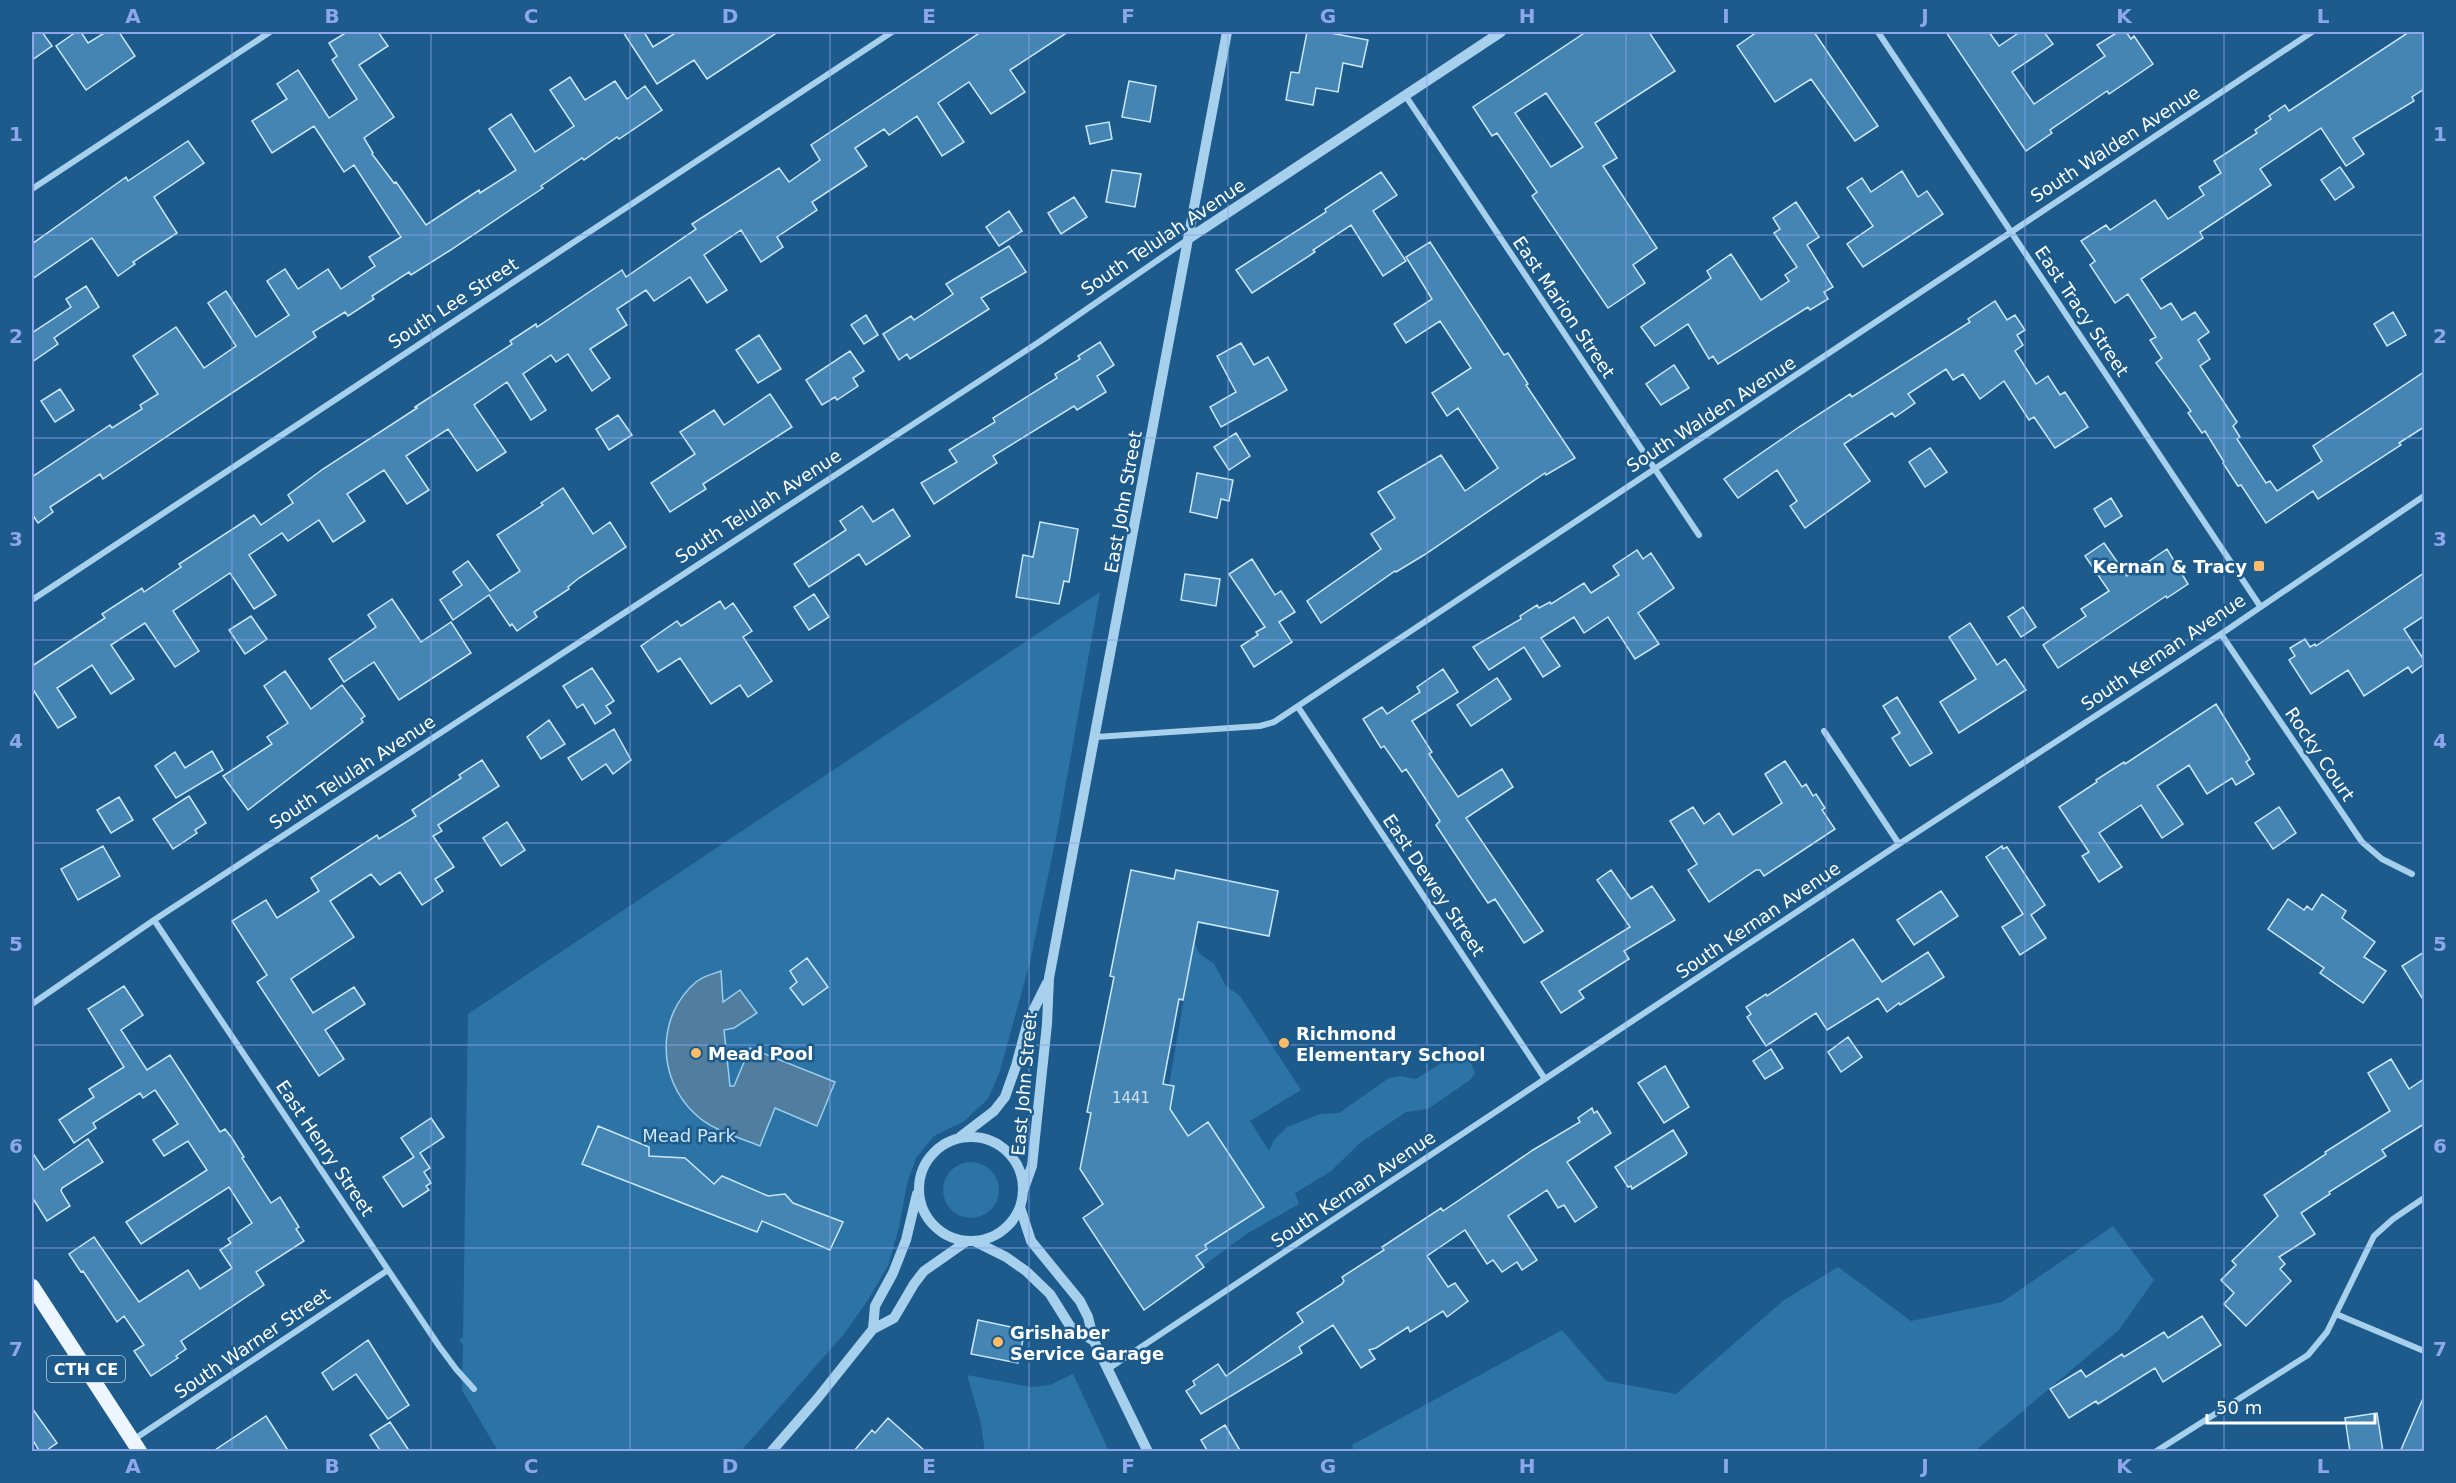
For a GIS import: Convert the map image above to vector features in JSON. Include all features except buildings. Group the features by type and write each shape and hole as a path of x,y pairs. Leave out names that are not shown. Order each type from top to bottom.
{"main road":[{"name":"CTH CE","path":"32,1286 136,1446"}],"street":[{"path":"32,189 270,32"},
{"name":"South Lee Street","path":"32,600 892,32"},
{"name":"East John Street","path":"1023,1191 1032,1167 1047,1024 1049,978 1227,32"},
{"name":"South Telulah Avenue","path":"32,1004 154,920 1039,342 1188,239 1501,32"},
{"name":"East Tracy Street","path":"1878,32 2260,606"},
{"name":"South Walden Avenue","path":"1096,737 1260,726 1274,722 2312,32"},
{"name":"East Marion Street","path":"1405,95 1699,535"},
{"name":"South Kernan Avenue","path":"1108,1370 1899,844 2221,633 2424,496"},
{"name":"Rocky Court","path":"2221,633 2362,842 2382,859 2412,874"},
{"name":"East Dewey Street","path":"1298,707 1545,1079"},
{"path":"1824,731 1899,844"},
{"name":"East Henry Street","path":"154,920 450,1361 474,1389"},
{"name":"East John Street","path":"957,1139 994,1111 1005,1096 1028,1021 1049,978"},
{"path":"771,1452 873,1329 894,1318 924,1271 970,1241 988,1238 1002,1231 1013,1220 1020,1207 1023,1191 1021,1175 1014,1160 1003,1148 989,1140 973,1137 957,1139 942,1145 930,1156 922,1170 906,1240 893,1273 875,1306 873,1329"},
{"path":"919,1186 920,1202 927,1217 938,1229 952,1237 970,1241 1006,1257 1026,1271 1050,1294 1070,1326 1094,1341"},
{"path":"2155,1452 2308,1355 2327,1332 2374,1236 2393,1219 2424,1198"},
{"path":"1020,1207 1031,1241 1080,1301 1088,1317 1094,1341 1148,1452"},
{"name":"South Warner Street","path":"136,1446 388,1270"},
{"path":"2336,1314 2424,1351"}],"green space":[{"name":"Mead Park","path":"1100,592 1058,828 1030,962 1000,1071 988,1099 963,1122 934,1136 916,1158 907,1184 899,1227 888,1266 868,1300 844,1334 740,1452 498,1451 462,1390 463,1345 459,1340 463,1337 468,1014"},
{"path":"1194,942 1199,953 1214,964 1226,986 1240,996 1301,1090 1250,1121 1269,1151 1274,1140 1287,1127 1320,1114 1339,1113 1389,1078 1401,1076 1416,1079 1460,1051 1469,1059 1475,1073 1470,1080 1428,1109 1406,1112 1360,1143 1330,1172 1295,1193 1299,1204 1248,1233 1203,1266 1196,1256 1207,1249 1205,1245 1264,1206 1208,1123 1188,1136 1170,1109 1174,1087 1169,1085"},
{"path":"965,1162 977,1162 991,1170 999,1184 997,1201 991,1210 977,1218 965,1218 948,1206 943,1196 943,1184 955,1167"},
{"path":"2113,1226 2154,1280 2119,1330 1975,1451 1354,1451 1352,1445 1562,1330 1606,1381 1676,1394 1784,1300 1838,1267 1911,1321 2002,1302"},
{"path":"1073,1374 1109,1451 985,1451 980,1419 967,1375 1031,1387 1050,1385"}],"shaded area":[{"name":"Mead Pool","path":"721,971 723,1002 740,990 757,1013 734,1028 724,1030 730,1086 734,1086 750,1048 835,1082 817,1126 775,1108 760,1146 708,1124 682,1099 673,1083 668,1065 666,1047 668,1029 683,996 699,980"}],"place":[{"name":"Kernan & Tracy","path":"2259,566"},
{"name":"Richmond Elementary School","path":"1284,1043"},
{"name":"Mead Pool","path":"696,1053"},
{"name":"Grishaber Service Garage","path":"998,1342"}]}
